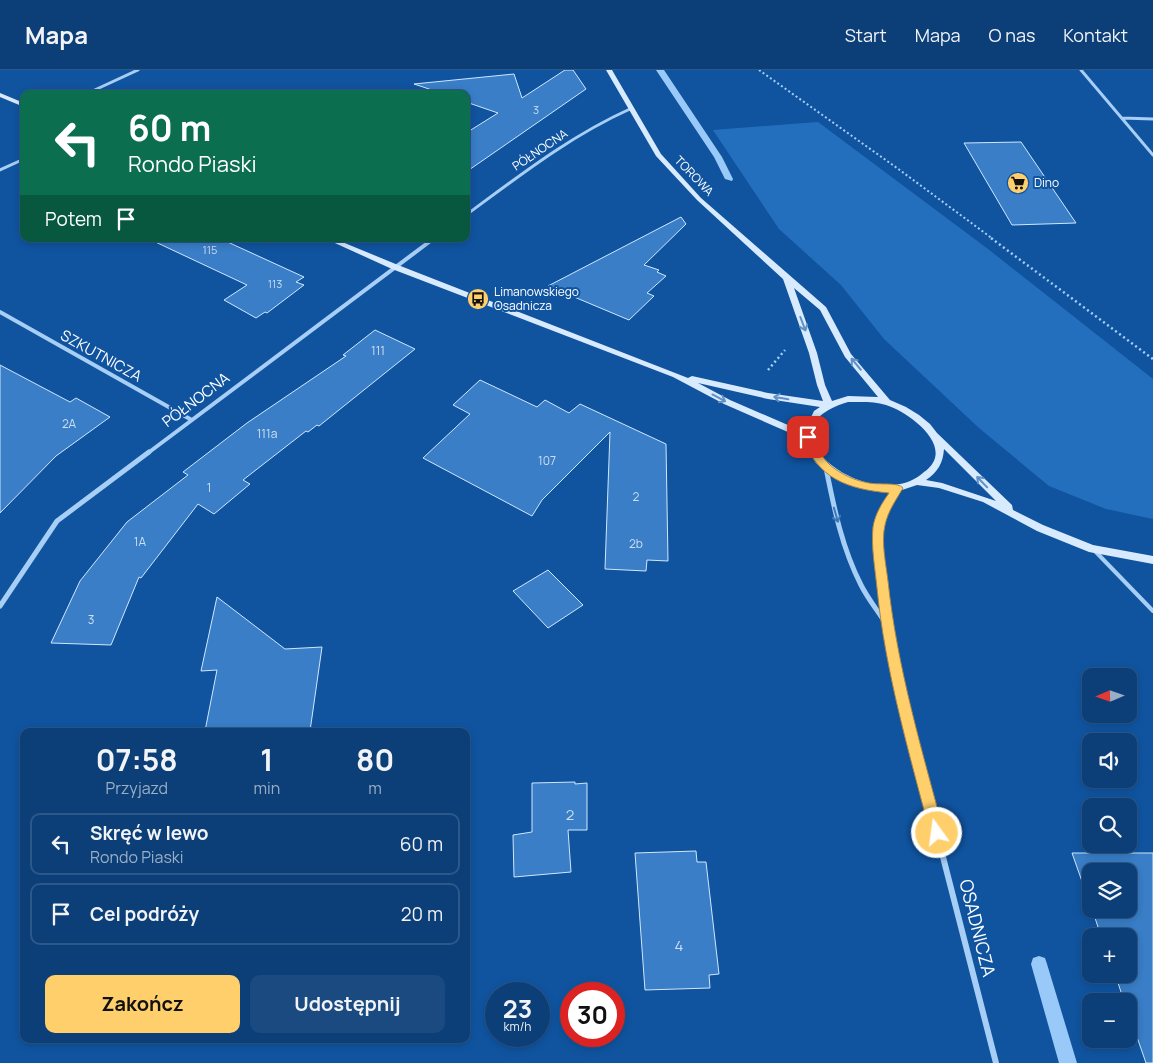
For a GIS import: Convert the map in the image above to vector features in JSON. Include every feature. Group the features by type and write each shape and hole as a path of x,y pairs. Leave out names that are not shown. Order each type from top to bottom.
{"street":[{"path":"95,90 138,70"},
{"name":"TOROWA","path":"609,70 658,155 677,177 749,245 823,309 848,354 888,402"},
{"path":"1081,70 1153,155"},
{"path":"0,95 20,103"},
{"name":"PÓŁNOCNA","path":"470,212 540,161 580,135 613,115 630,109"},
{"path":"1122,118 1153,119"},
{"path":"0,170 20,161"},
{"path":"337,242 394,267 676,375 727,402 808,437"},
{"name":"PÓŁNOCNA","path":"0,606 57,521 429,242"},
{"name":"TOROWA","path":"787,278 829,405"},
{"name":"SZKUTNICZA","path":"0,312 190,420"},
{"path":"676,375 768,396 829,405"},
{"path":"933,433 939,448 938,463 929,476 917,482 891,489 867,487 845,480 826,468 813,453 808,437 810,424 818,412 829,405 848,399 867,398 888,402 906,409 922,420 1017,516"},
{"name":"OSADNICZA","path":"826,468 833,505 851,563 862,586 887,624"},
{"path":"917,482 939,485 986,500 1040,528 1092,549 1153,560"},
{"name":"OSADNICZA","path":"898,488 884,509 879,526 880,559 887,624 909,727 996,1063"}],"lane":[{"path":"1092,549 1153,611"}],"path":[{"path":"759,70 897,168 1153,359"}],"shaded area":[{"path":"818,122 988,249 1153,379 1153,519 1106,509 1049,486 979,428 884,339 841,285 779,229 713,130"}],"building":[{"path":"565,70 573,70 586,89 470,169 470,130 498,113 470,103 470,90 432,90 414,84 514,74 522,98"},
{"name":"Dino","path":"1021,142 1076,223 1012,225 964,143"},
{"path":"681,217 686,224 644,265 659,270 657,272 666,276 647,293 654,296 629,320 548,286"},
{"path":"155,242 228,242 304,277 296,282 304,285 267,313 265,312 256,318 224,300 247,285"},
{"path":"375,330 415,349 319,426 317,425 308,432 306,431 243,480 250,484 214,514 198,504 141,578 139,577 111,645 51,643 80,581 127,522 188,475 183,472 247,423 346,356 343,355"},
{"path":"0,365 70,402 76,398 110,417 56,456 0,513"},
{"path":"480,380 537,407 545,400 569,413 580,404 666,444 668,561 647,560 646,571 605,569 610,432 542,500 532,516 423,458 470,414 453,405"},
{"path":"548,570 583,605 548,628 513,591"},
{"path":"217,597 285,649 322,647 310,728 206,728 217,670 201,671"},
{"path":"575,782 575,784 587,783 587,830 568,830 571,872 514,877 513,835 532,832 532,783"},
{"path":"696,851 697,862 706,862 719,974 709,975 710,988 645,990 635,853"},
{"path":"1072,853 1153,853 1153,1063 1146,1063 1137,1037 1137,993 1121,993 1118,983 1137,983 1137,928 1098,928 1095,918 1137,918 1137,863 1082,863 1082,881"}],"waterway":[{"path":"660,70 718,157 729,179"},
{"path":"1039,964 1068,1063"}],"place":[{"name":"Dino","path":"1018,183"},
{"name":"Limanowskiego Osadnicza","path":"478,299"}],"route":[{"path":"808,437 813,453 826,468 845,480 867,487 898,488 884,509 879,526 880,559 887,624 907,717 937,833"}]}
